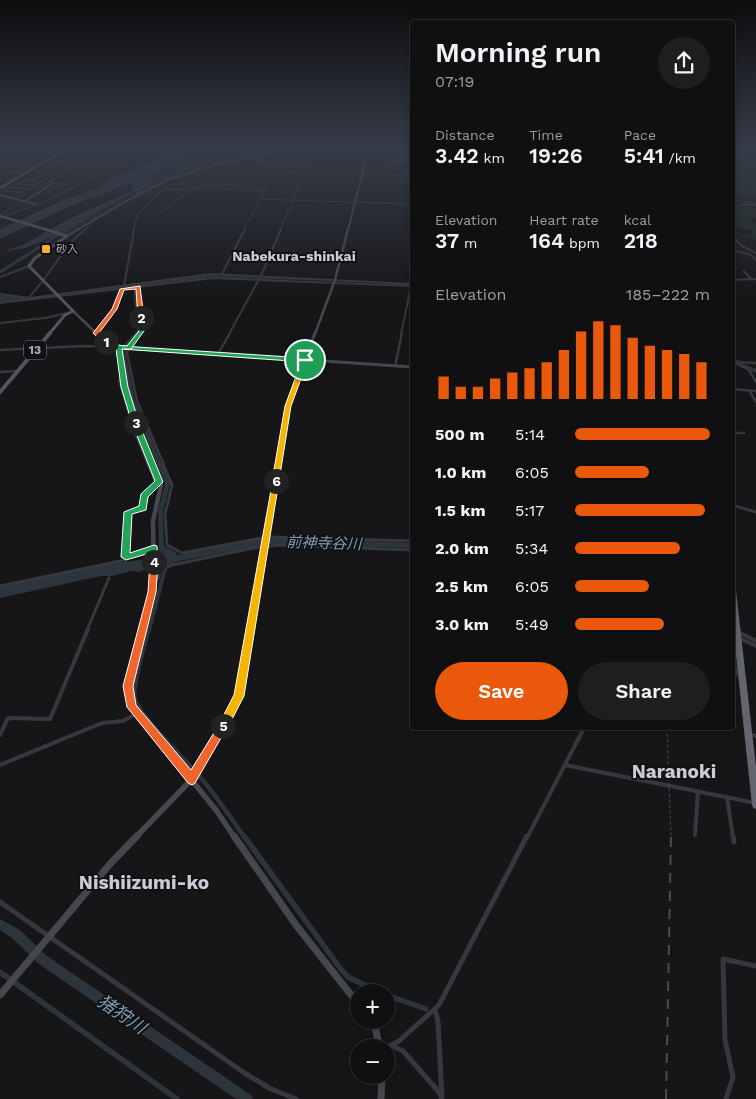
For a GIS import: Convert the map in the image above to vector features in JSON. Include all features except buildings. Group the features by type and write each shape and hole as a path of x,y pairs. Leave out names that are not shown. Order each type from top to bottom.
{"highway":[{"path":"735,634 752,735 756,804"}],"main road":[{"path":"2,217 66,236"},
{"path":"66,236 35,258 29,266 73,311"},
{"name":"13","path":"0,392 36,348 68,313 73,311"}],"street":[{"path":"10,198 35,204"},
{"path":"2,217 29,198"},
{"path":"40,202 48,198"},
{"path":"2,217 50,198"},
{"path":"2,217 50,198"},
{"path":"66,236 132,198"},
{"path":"125,202 134,198"},
{"path":"96,333 114,309 123,287 137,215 154,198"},
{"path":"158,214 179,198"},
{"path":"0,995 110,864 194,775 239,696 288,406 335,281 356,198"},
{"path":"222,274 260,199 410,204"},
{"path":"218,354 260,278 293,200"},
{"path":"735,200 756,204"},
{"path":"28,298 44,281 78,235 87,229 95,219"},
{"path":"735,239 741,246 756,253"},
{"path":"735,251 751,255 756,260"},
{"path":"0,277 29,266"},
{"path":"744,271 752,280"},
{"path":"0,303 222,274 260,278"},
{"path":"123,287 138,287 210,278 260,278 410,285"},
{"path":"735,280 756,279"},
{"path":"138,287 142,329 128,348 130,369 137,401 172,485 165,514 166,544 182,553 266,538 410,541"},
{"path":"0,294 28,298 59,296"},
{"path":"395,366 410,295"},
{"path":"73,311 103,340 119,349 128,401 158,482 159,496 153,521 154,579 128,686 129,696 136,714 194,775 296,925 350,994"},
{"path":"0,323 45,318 68,313"},
{"path":"0,350 85,346 116,347 410,367"},
{"path":"735,363 756,363"},
{"path":"735,363 749,370 756,382"},
{"path":"0,372 17,371"},
{"path":"119,380 133,428 158,482"},
{"path":"735,389 756,391"},
{"path":"750,390 756,402"},
{"path":"735,433 744,433"},
{"path":"126,557 128,512 143,508 143,497 158,482"},
{"path":"735,506 756,512"},
{"path":"154,579 158,579 160,571 165,568 187,561 265,546 284,545 410,550"},
{"path":"0,586 125,560 126,557 154,548"},
{"path":"0,735 8,718 50,719 109,578"},
{"path":"735,634 756,640"},
{"path":"735,634 756,646"},
{"path":"0,765 102,723 122,720 136,714"},
{"path":"395,1042 435,1009 450,985 583,730"},
{"path":"565,765 756,804"},
{"path":"695,835 698,791"},
{"path":"727,797 734,842"},
{"path":"0,902 46,939 248,1075 278,1092 296,1099"},
{"path":"726,1099 733,1077 726,1040 724,959 756,966"},
{"path":"435,1009 438,1022 442,1098"},
{"path":"395,1049 403,1051 442,1098"},
{"path":"381,1099 382,1084"}],"shaded area":[{"path":"120,198 132,198 67,234 64,232 89,216"},
{"path":"746,206 756,208 756,217 751,219 756,225 756,240 744,237 743,235 752,234 752,231 741,228 735,224 735,209"}],"water":[{"path":"91,198 0,239 0,229 64,200"},
{"path":"115,198 123,198 0,274 0,270 53,237 25,248 4,251 25,244 69,219"},
{"path":"211,275 332,281 212,277 137,287 141,329 126,348 126,356 135,400 170,483 163,512 164,546 176,552 177,555 262,539 282,538 410,543 410,548 269,544 179,561 139,572 131,571 112,576 101,576 0,598 0,587 98,566 159,557 158,511 165,484 132,403 121,348 137,330 133,287 0,303 0,294 29,298"}],"waterway":[{"path":"735,208 743,205 756,205"},
{"name":"前神寺谷川","path":"735,360 740,361"},
{"name":"前神寺谷川","path":"735,361 756,371"},
{"path":"149,630 166,565"},
{"path":"149,629 135,685 135,700 154,727 211,791 245,838"},
{"path":"244,836 340,968 348,977 362,984"},
{"name":"猪狩川","path":"0,924 16,934 43,960 247,1099"},
{"path":"0,972 177,1099"},
{"path":"395,998 426,1009"}],"railway":[{"path":"667,730 671,837"},
{"path":"666,1099 671,837"}],"place":[{"name":"砂入","path":"46,249"}],"district":[{"name":"Nabekura-shinkai","path":"294,256"},
{"name":"Naranoki","path":"674,771"},
{"name":"Nishiizumi-ko","path":"144,882"}],"route":[{"path":"305,360 121,347 116,347 103,340 96,333 114,309 122,289 138,287 142,331 130,345 128,348 116,347 119,349 128,401 159,482 156,483 154,489 144,496 142,509 129,510 128,512 126,557 144,553 154,548 152,592 128,686 129,696 136,714 192,780 239,696 288,406 305,360"}]}
